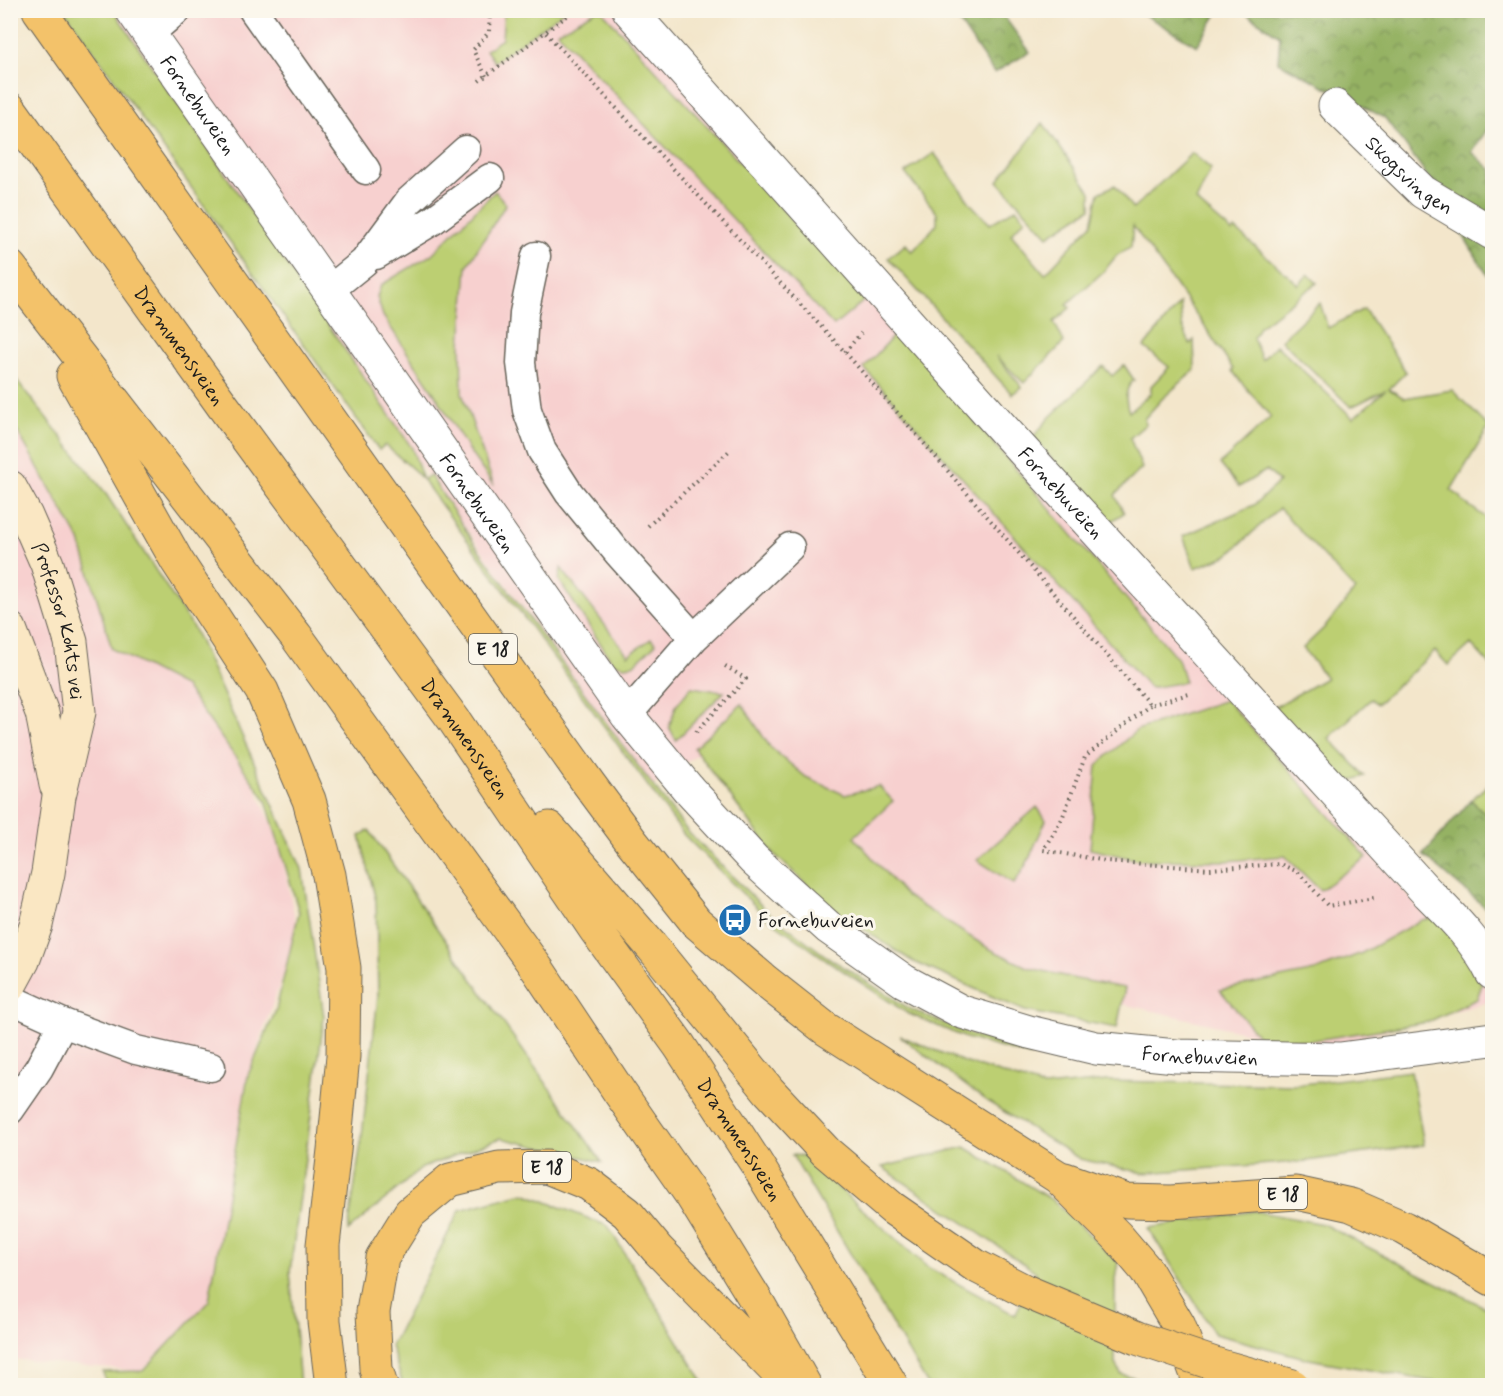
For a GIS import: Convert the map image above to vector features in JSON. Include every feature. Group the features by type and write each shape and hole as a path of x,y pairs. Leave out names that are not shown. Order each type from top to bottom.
{"highway":[{"name":"E 18","path":"39,10 589,784 696,922 826,1029 1058,1177 1118,1237 1146,1270 1179,1326 1202,1386"},
{"name":"Drammensveien","path":"10,109 223,406 454,720 595,929 679,1045 756,1163 892,1386"},
{"path":"15,273 177,561 262,691 309,800 329,875 344,968 344,1056 323,1245 324,1321 332,1386"},
{"path":"15,273 296,636 531,961 692,1196 759,1305 805,1386"},
{"path":"454,720 653,948 769,1091 826,1152 892,1208 976,1266 1025,1291 1137,1338 1221,1366 1293,1386"},
{"name":"E 18","path":"381,1386 376,1369 373,1312 382,1258 410,1213 450,1180 499,1168 547,1167 588,1184 627,1213 657,1249 791,1386"},
{"name":"E 18","path":"1058,1177 1127,1201 1171,1202 1296,1193 1351,1205 1404,1228 1492,1279"}],"main road":[{"name":"Professor Kohts vei","path":"10,488 26,516 47,564 71,642 79,712 58,796 48,873 36,925 23,961 10,985"},
{"name":"Professor Kohts vei","path":"10,629 42,712 58,796"}],"street":[{"name":"Fornebuveien","path":"629,10 1005,432 1425,890 1459,924 1483,955 1492,973"},
{"name":"Fornebuveien","path":"140,23 627,715 690,791 754,860 830,928 904,981 962,1012 1029,1032 1096,1048 1176,1056 1340,1059 1492,1039"},
{"name":"Skogsvingen","path":"1335,106 1423,192 1492,233"}],"lane":[{"path":"140,23 177,10"},
{"path":"253,10 366,170"},
{"path":"364,262 409,201 466,150"},
{"path":"328,291 364,262 432,221 490,178"},
{"path":"536,256 524,314 521,363 527,410 542,451 569,493 618,553 694,638"},
{"path":"627,715 694,638 790,548"},
{"path":"10,999 63,1023 136,1050 211,1067"},
{"path":"10,1110 39,1068 63,1023"}],"path":[{"path":"486,76 473,50 489,32 490,10"},
{"path":"479,81 576,10"},
{"path":"546,33 845,352 1150,705"},
{"path":"618,553 729,452"},
{"path":"667,764 746,679 716,660"},
{"path":"1233,681 1150,705 1084,758 1062,819 1043,850 1106,861 1210,868 1280,864 1298,872 1328,906"}],"shaded area":[{"path":"103,11 646,11 1192,648 1492,992 1492,1001 1319,1049 1092,997 864,908 721,738 653,786 406,446"},
{"path":"10,402 166,589 278,838 298,932 246,1081 209,1301 141,1371 11,1359"}],"green space":[{"path":"504,10 564,11 494,62 486,50 502,39"},
{"path":"597,10 602,11 865,300 834,326 557,32"},
{"path":"65,11 114,11 412,448 423,480 385,445 379,450"},
{"path":"952,11 1000,11 1030,52 994,73"},
{"path":"1138,11 1219,11 1197,46"},
{"path":"1242,11 1492,11 1492,122 1472,152 1492,170 1491,281 1422,168 1385,118 1278,62 1280,36"},
{"path":"1043,123 1091,192 1091,208 1048,236 998,181"},
{"path":"934,153 971,204 990,224 1016,208 1025,219 1011,234 1045,274 1092,224 1099,193 1115,185 1133,209 1192,153 1211,169 1196,201 1232,232 1235,229 1299,285 1308,274 1317,283 1259,327 1253,338 1262,360 1276,345 1353,418 1386,390 1351,407 1281,340 1320,303 1328,328 1364,309 1406,372 1389,389 1404,398 1452,390 1489,427 1451,490 1492,522 1492,667 1471,644 1448,665 1435,651 1377,704 1371,699 1329,738 1365,776 1340,785 1268,711 1326,678 1303,648 1326,626 1355,590 1279,508 1228,555 1195,568 1183,536 1254,505 1279,482 1267,470 1239,487 1220,464 1271,417 1232,371 1233,369 1201,321 1133,226 1131,247 1117,255 1104,271 1067,304 1070,308 1054,322 1064,342 1024,383 996,356 1022,387 1012,394 888,258 906,244 912,252 937,224 937,213 905,173"},
{"path":"495,191 506,204 467,266 461,346 462,393 494,486 383,316 377,297 381,285 431,255"},
{"path":"1180,303 1182,325 1190,344 1194,340 1195,370 1162,399 1144,419 1146,424 1130,438 1142,468 1115,495 1124,513 1107,524 1033,437 1050,417 1103,366 1112,376 1124,365 1134,380 1128,387 1126,395 1129,412 1151,393 1151,386 1169,367 1144,347"},
{"path":"898,331 1178,659 1185,682 1150,688 864,368"},
{"path":"15,378 104,491 194,629 302,869 324,1017 290,1272 300,1385 106,1385 103,1372 143,1371 209,1301 248,1075 276,1010 299,912 266,800 185,687 112,649 80,541 11,420 11,382"},
{"path":"430,475 474,543 688,832 770,914 826,956 910,1009 969,1034 1033,1053 1030,1056 966,1038 907,1013 766,917 684,835 423,480"},
{"path":"561,568 628,655 651,639 656,644 633,665 624,666 613,663 559,580"},
{"path":"691,687 724,692 676,740 669,727 676,706"},
{"path":"1226,700 1367,857 1320,890 1285,856 1226,861 1138,860 1090,849 1097,765 1137,730"},
{"path":"742,704 770,747 806,777 845,795 879,786 893,801 854,837 906,896 988,948 1027,967 1125,988 1117,1028 1025,1011 912,961 835,911 772,852 694,748"},
{"path":"1492,781 1492,820 1471,800"},
{"path":"1471,800 1492,820 1492,913 1423,855"},
{"path":"1037,807 1046,820 1027,863 1014,884 977,860"},
{"path":"369,830 602,1162 501,1138 422,1168 348,1231 362,1136 378,996 376,901 360,836"},
{"path":"1442,917 1482,984 1477,999 1428,1022 1309,1041 1259,1037 1220,990 1315,971 1362,953 1421,920"},
{"path":"900,1036 964,1062 1044,1087 1107,1081 1294,1085 1411,1071 1424,1145 1299,1162 1143,1173 1080,1159 985,1100"},
{"path":"965,1147 1054,1201 1118,1262 1115,1279 1115,1364 1121,1374 1164,1385 928,1385 792,1155 803,1156 927,1267 1015,1315 1036,1272 882,1167"},
{"path":"524,1193 608,1226 705,1385 403,1385 391,1346 460,1210"},
{"path":"1254,1211 1323,1224 1492,1311 1492,1385 1453,1385 1309,1359 1215,1334 1148,1228"}],"place":[{"name":"Fornebuveien","path":"735,920"}]}
